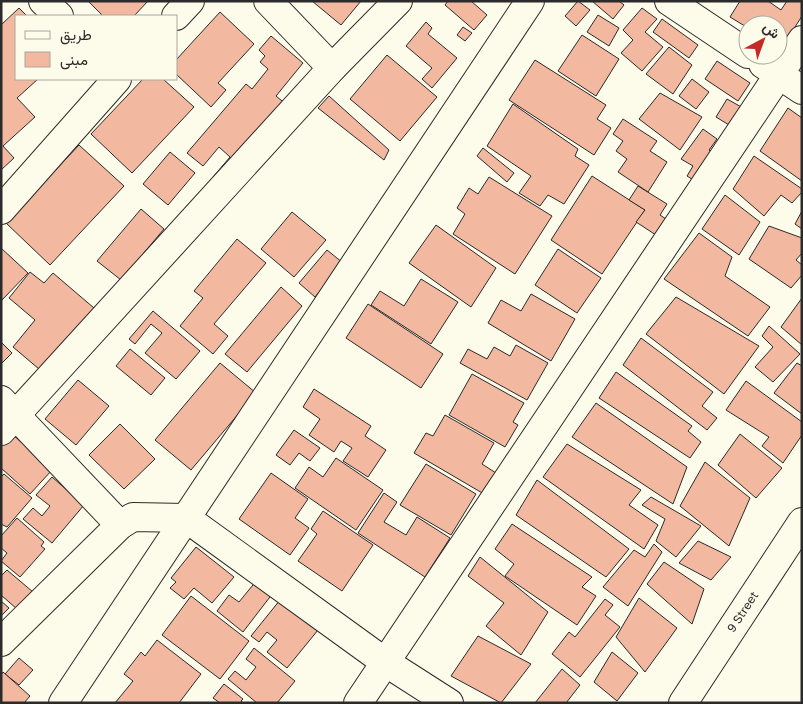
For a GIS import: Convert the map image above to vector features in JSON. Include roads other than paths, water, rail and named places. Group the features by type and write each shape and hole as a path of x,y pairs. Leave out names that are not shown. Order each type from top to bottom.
{"street":[{"path":"42,1 58,15"},
{"path":"177,15 190,1"},
{"path":"268,1 332,68"},
{"path":"120,525 6,416 332,68 398,1"},
{"path":"62,703 530,1"},
{"path":"669,1 738,48"},
{"path":"358,703 802,40"},
{"path":"764,65 802,90"},
{"path":"1,210 116,80"},
{"path":"1,642 120,525 133,517 186,518 385,662 449,703"},
{"name":"9 Street","path":"682,703 802,522"}]}
